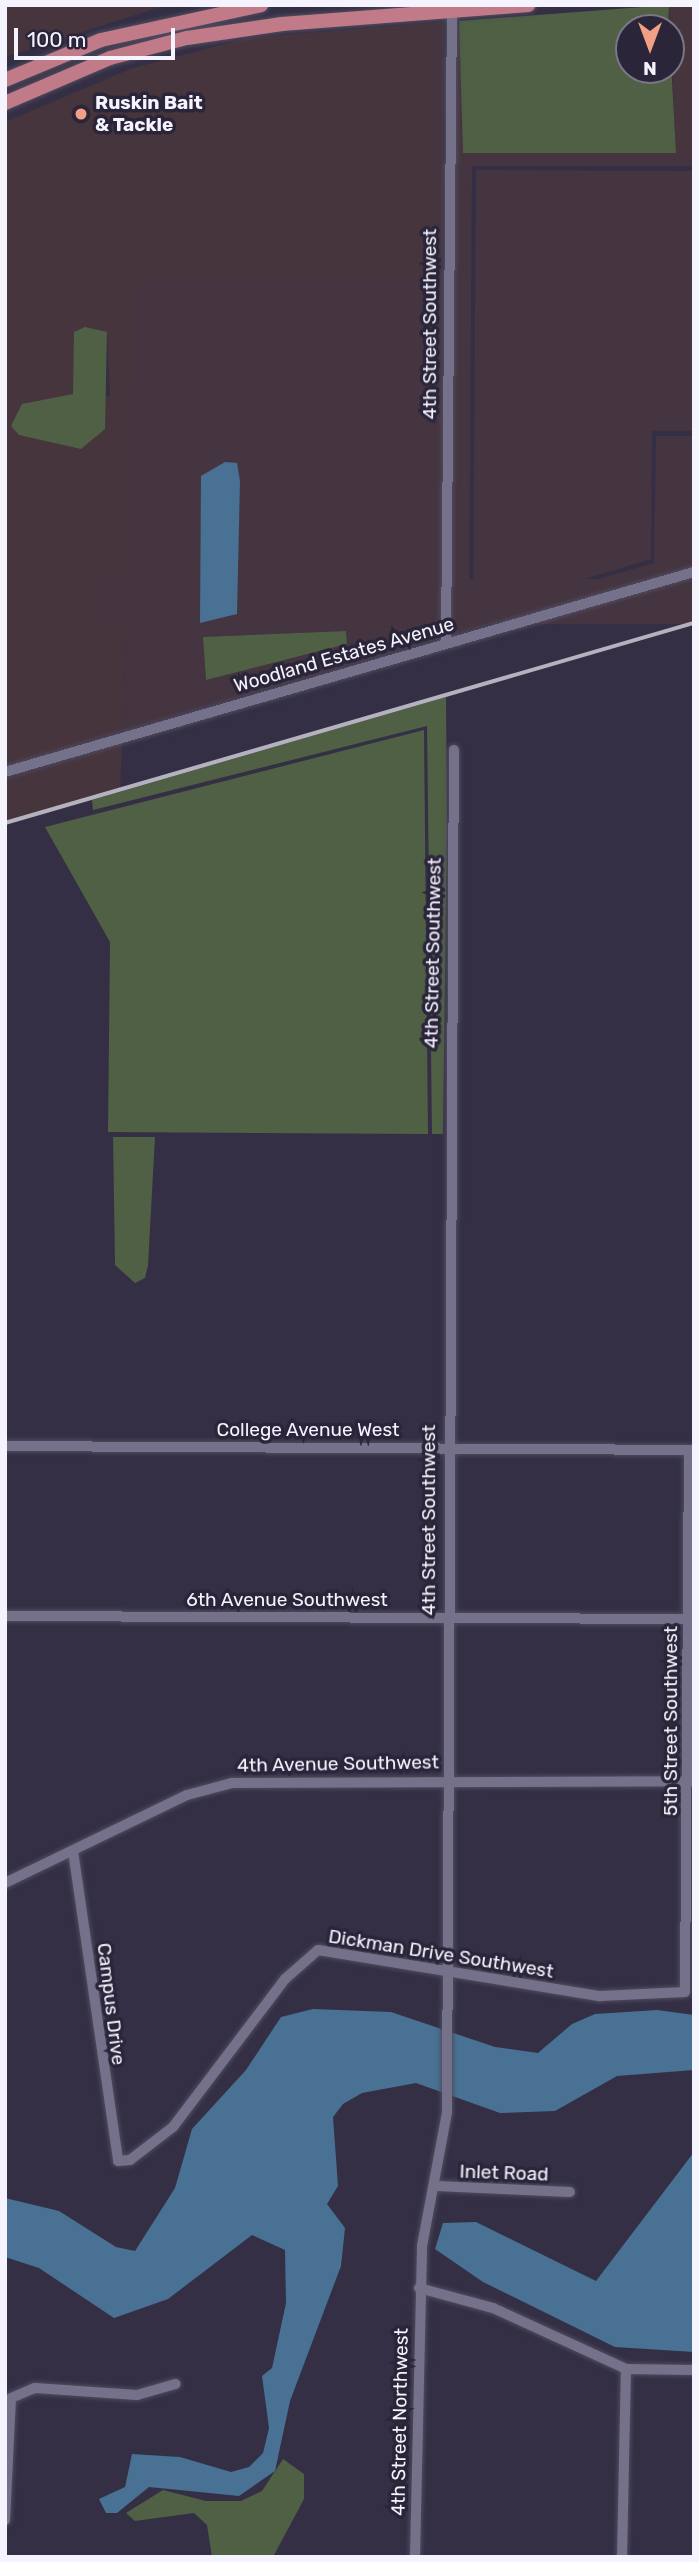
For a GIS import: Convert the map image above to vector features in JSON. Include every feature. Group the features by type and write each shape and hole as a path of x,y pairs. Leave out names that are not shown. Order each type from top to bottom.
{"main road":[{"path":"5,80 153,26 261,5"},
{"path":"5,103 110,58 254,27 451,9 528,5"}],"street":[{"name":"4th Street Southwest","path":"446,643 451,9"},
{"path":"153,26 155,48"},
{"name":"Woodland Estates Avenue","path":"5,772 694,572"},
{"name":"4th Street Southwest","path":"419,2288 447,2112 443,1974 454,750"},
{"name":"College Avenue West","path":"5,1446 691,1450"},
{"name":"5th Street Southwest","path":"685,1992 691,1781 691,1450"},
{"name":"6th Avenue Southwest","path":"5,1616 691,1619"},
{"name":"4th Avenue Southwest","path":"5,1883 187,1795 232,1783 445,1779 691,1781"},
{"name":"Campus Drive","path":"74,1851 118,2161"},
{"name":"Dickman Drive Southwest","path":"118,2161 130,2160 173,2127 285,1979 318,1950 443,1974 600,1996 685,1992"},
{"name":"Inlet Road","path":"436,2186 570,2192"},
{"path":"419,2288 493,2308 626,2370 694,2370"},
{"name":"4th Street Northwest","path":"415,2557 419,2288"},
{"path":"622,2557 626,2370"},
{"path":"5,2520 11,2398 35,2388 137,2395 175,2384"}],"shaded area":[{"path":"5,5 166,5 5,57"},
{"path":"669,5 694,5 694,153 676,153 673,84 685,84 685,14 669,14"},
{"path":"455,21 462,29 465,71 463,153 694,153 694,166 472,166 469,616 654,563 656,436 694,436 694,566 452,635"},
{"path":"444,22 441,638 122,731 135,278 433,278 433,23","holes":["240,481 236,614 200,623","346,631 347,644 206,680 203,637"]},
{"path":"433,23 433,278 136,278 122,731 5,766 5,122 133,68 248,38","holes":["75,332 107,332 110,396 14,411 73,394"]},
{"path":"476,170 694,171 694,431 652,431 651,559 473,613"},
{"path":"99,579 694,579 694,624 99,624"},
{"path":"122,744 120,792 5,825 5,779"}],"green space":[{"path":"669,5 669,14 615,14 615,84 672,84 676,153 463,153 459,21"},
{"path":"85,327 107,332 105,429 81,449 19,435 11,426 22,404 73,394 74,332"},
{"path":"346,631 347,644 206,680 203,637"},
{"path":"446,697 443,1134 432,1134 427,726 93,810 92,800"},
{"path":"424,730 428,1134 108,1132 110,942 45,827"},
{"path":"113,1137 155,1137 148,1265 145,1278 135,1283 115,1265"},
{"path":"283,2459 304,2474 304,2499 273,2557 212,2557 207,2525 194,2513 135,2521 126,2513 163,2490 206,2501 241,2501 262,2491"}],"water":[{"path":"225,462 237,463 240,481 237,614 200,623 201,476"},
{"path":"313,2009 391,2012 495,2047 538,2053 572,2024 595,2014 657,2010 694,2015 694,2070 617,2076 555,2111 500,2113 416,2083 362,2093 343,2104 333,2117 338,2186 327,2204 345,2228 341,2266 290,2401 275,2471 239,2496 149,2487 117,2513 106,2513 99,2499 125,2487 132,2454 180,2457 231,2472 249,2467 263,2453 269,2428 262,2376 272,2368 286,2303 285,2250 252,2235 168,2299 114,2318 39,2268 5,2257 5,2198 59,2211 116,2247 135,2251 175,2188 192,2129 246,2070 281,2017"},
{"path":"694,2152 694,2352 615,2347 483,2282 435,2249 443,2223 476,2222 596,2281"}],"railway":[{"path":"5,823 694,623"}],"place":[{"name":"Ruskin Bait & Tackle","path":"81,114"}]}
